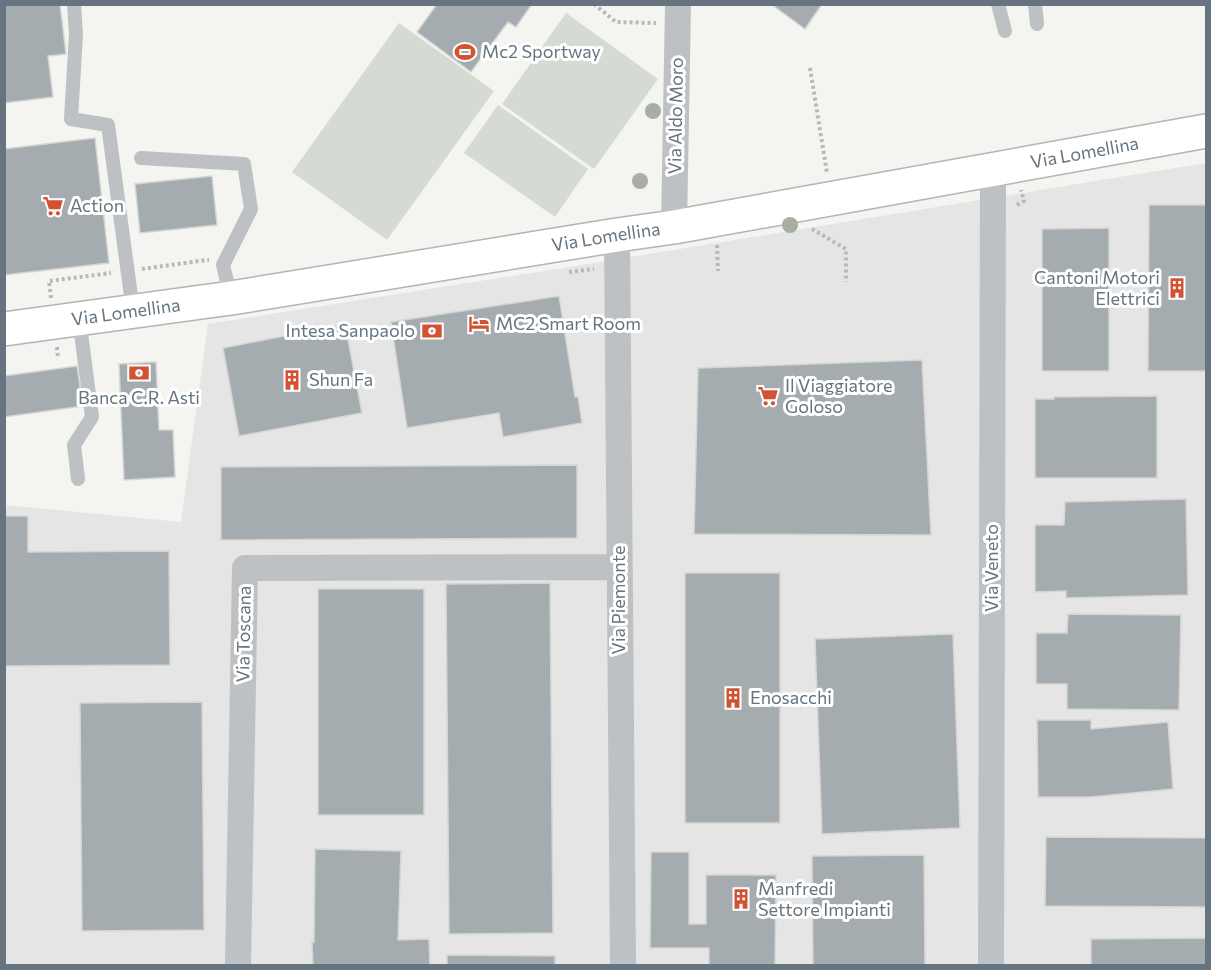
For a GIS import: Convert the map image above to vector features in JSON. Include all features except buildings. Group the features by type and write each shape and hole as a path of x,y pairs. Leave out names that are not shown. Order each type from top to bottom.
{"main road":[{"name":"Via Lomellina","path":"4,329 231,297 674,227 1206,131"}],"street":[{"name":"Via Aldo Moro","path":"674,227 678,14"},
{"name":"Via Veneto","path":"991,966 993,170"},
{"name":"Via Piemonte","path":"617,235 622,966"},
{"name":"Via Toscana","path":"238,966 245,568 619,567"}],"lane":[{"path":"74,4 76,34 71,119 108,125 133,311"},
{"path":"998,4 1005,31"},
{"path":"1035,4 1037,24"},
{"path":"141,158 244,164 251,209 223,265 231,297"},
{"path":"78,479 74,445 92,417 79,318"}],"path":[{"path":"594,4 616,22 678,14"},
{"path":"810,69 828,177"}],"shaded area":[{"path":"566,13 658,79 594,169 502,104"},
{"path":"399,23 494,91 387,240 292,172"},
{"path":"498,105 588,169 555,217 464,153"},
{"path":"1206,163 1206,965 5,965 4,505 181,522 208,324"}],"place":[{"name":"Mc2 Sportway","path":"465,52"},
{"name":"Action","path":"53,206"},
{"name":"Cantoni Motori Elettrici","path":"1177,288"},
{"name":"MC2 Smart Room","path":"479,324"},
{"name":"Intesa Sanpaolo","path":"432,331"},
{"name":"Banca C.R. Asti","path":"139,373"},
{"name":"Shun Fa","path":"292,380"},
{"name":"Il Viaggiatore Goloso","path":"768,396"},
{"name":"Enosacchi","path":"733,698"},
{"name":"Manfredi Settore Impianti","path":"741,899"}]}
